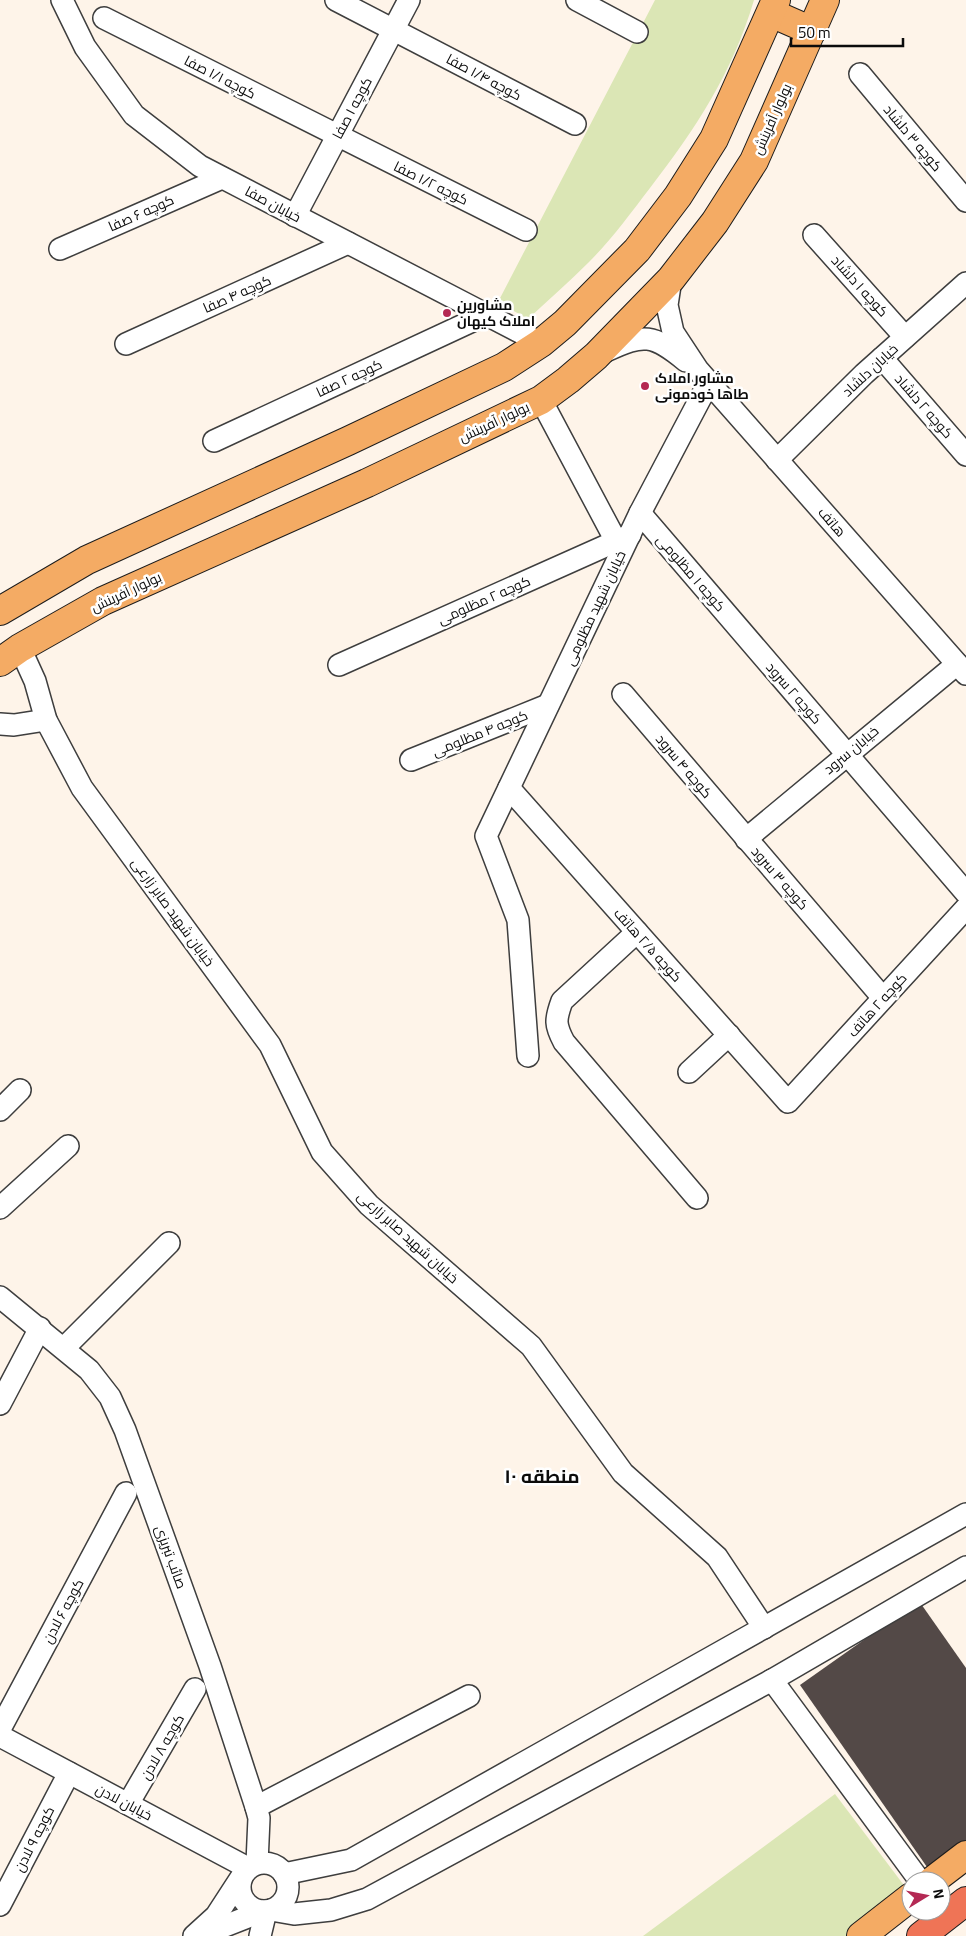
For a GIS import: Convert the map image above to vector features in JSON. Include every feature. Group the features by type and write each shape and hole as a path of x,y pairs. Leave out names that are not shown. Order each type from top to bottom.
{"highway":[{"path":"921,1936 966,1901"}],"main road":[{"name":"بولوار آفرینش","path":"10,655 103,601 367,482 541,400 596,356 671,279 715,222 754,161 825,0"},
{"path":"0,611 87,560 348,442 504,367 541,343 565,323 637,250 678,196 714,139 773,6 812,31"},
{"path":"945,1871 966,1855"},
{"path":"861,1936 901,1905"}],"street":[{"name":"خیابان صفا","path":"62,0 85,48 134,115 200,166 541,343"},
{"name":"کوچه ۱/۴ صفا","path":"336,0 575,124"},
{"name":"کوچه ۱ صفا","path":"295,216 409,0"},
{"path":"577,0 637,32"},
{"name":"کوچه ۱/۱ صفا","path":"104,18 337,136"},
{"name":"کوچه ۳ دلشاد","path":"860,74 966,201"},
{"name":"کوچه ۱/۲ صفا","path":"337,136 526,230"},
{"name":"کوچه ۶ صفا","path":"60,249 222,178"},
{"name":"کوچه ۱ دلشاد","path":"814,235 905,337"},
{"name":"کوچه ۴ صفا","path":"126,344 348,243"},
{"name":"هاتف","path":"671,279 667,305 673,332 704,376 962,669"},
{"name":"خیابان دلشاد","path":"777,460 882,358 966,283"},
{"name":"کوچه ۲ صفا","path":"214,441 485,315"},
{"name":"هاتف","path":"596,356 630,340 649,338 670,347 704,376"},
{"name":"کوچه ۲ دلشاد","path":"882,358 966,455"},
{"name":"خیابان شهید مظلومی","path":"528,1056 518,920 486,836 548,705 623,538 640,513 704,376"},
{"path":"541,400 623,538"},
{"name":"کوچه ۱ مظلومی","path":"640,513 742,632"},
{"name":"کوچه ۲ مظلومی","path":"339,665 623,538"},
{"name":"کوچه ۲ سرود","path":"742,632 966,893"},
{"name":"خیابان شهید صابر زارعی","path":"10,655 35,681 46,720 82,788 270,1045 322,1152 369,1205 532,1346 623,1473 717,1556 764,1628"},
{"name":"خیابان سرود","path":"746,839 846,754 962,669"},
{"name":"کوچه ۴ سرود","path":"623,694 746,839"},
{"name":"کوچه ۴ مظلومی","path":"411,760 548,705"},
{"path":"0,724 14,725 46,720"},
{"name":"کوچه ۲/۵ هاتف","path":"509,788 788,1102"},
{"name":"کوچه ۳ سرود","path":"746,839 883,998"},
{"name":"کوچه ۲ هاتف","path":"788,1102 966,908"},
{"path":"637,932 562,1001 556,1017 557,1028 564,1042 697,1198"},
{"path":"689,1072 729,1036"},
{"path":"0,1110 20,1090"},
{"path":"0,1208 68,1146"},
{"path":"64,1348 169,1243"},
{"name":"صائب تبریزی","path":"0,1297 89,1370 110,1397 125,1430 210,1666 257,1813 250,1868"},
{"path":"0,1404 40,1328"},
{"name":"کوچه ۶ لادن","path":"0,1729 126,1493"},
{"path":"194,1936 216,1916 250,1868 265,1863 281,1871 351,1860 966,1514"},
{"path":"250,1868 240,1885 243,1900 254,1909 294,1914 331,1910 367,1898 772,1680 966,1567"},
{"path":"772,1680 913,1871"},
{"name":"کوچه ۸ لادن","path":"128,1804 195,1689"},
{"path":"200,1936 278,1906 284,1900 288,1884 257,1813 469,1696"},
{"name":"خیابان لادن","path":"0,1736 250,1868"},
{"name":"کوچه ۹ لادن","path":"0,1905 69,1773"},
{"path":"260,1936 266,1911"}],"green space":[{"path":"655,0 754,0 745,27 724,76 683,144 621,226 581,269 528,319 498,302"},
{"path":"835,1794 901,1881 901,1892 847,1936 643,1936"}],"building":[{"path":"919,1601 966,1668 966,1840 927,1867 800,1685"}],"place":[{"name":"مشاورین املاک کیهان","path":"447,313"},
{"name":"مشاور املاک طاها خودمونی","path":"645,386"}],"district":[{"name":"منطقه ۱۰","path":"542,1476"}]}
